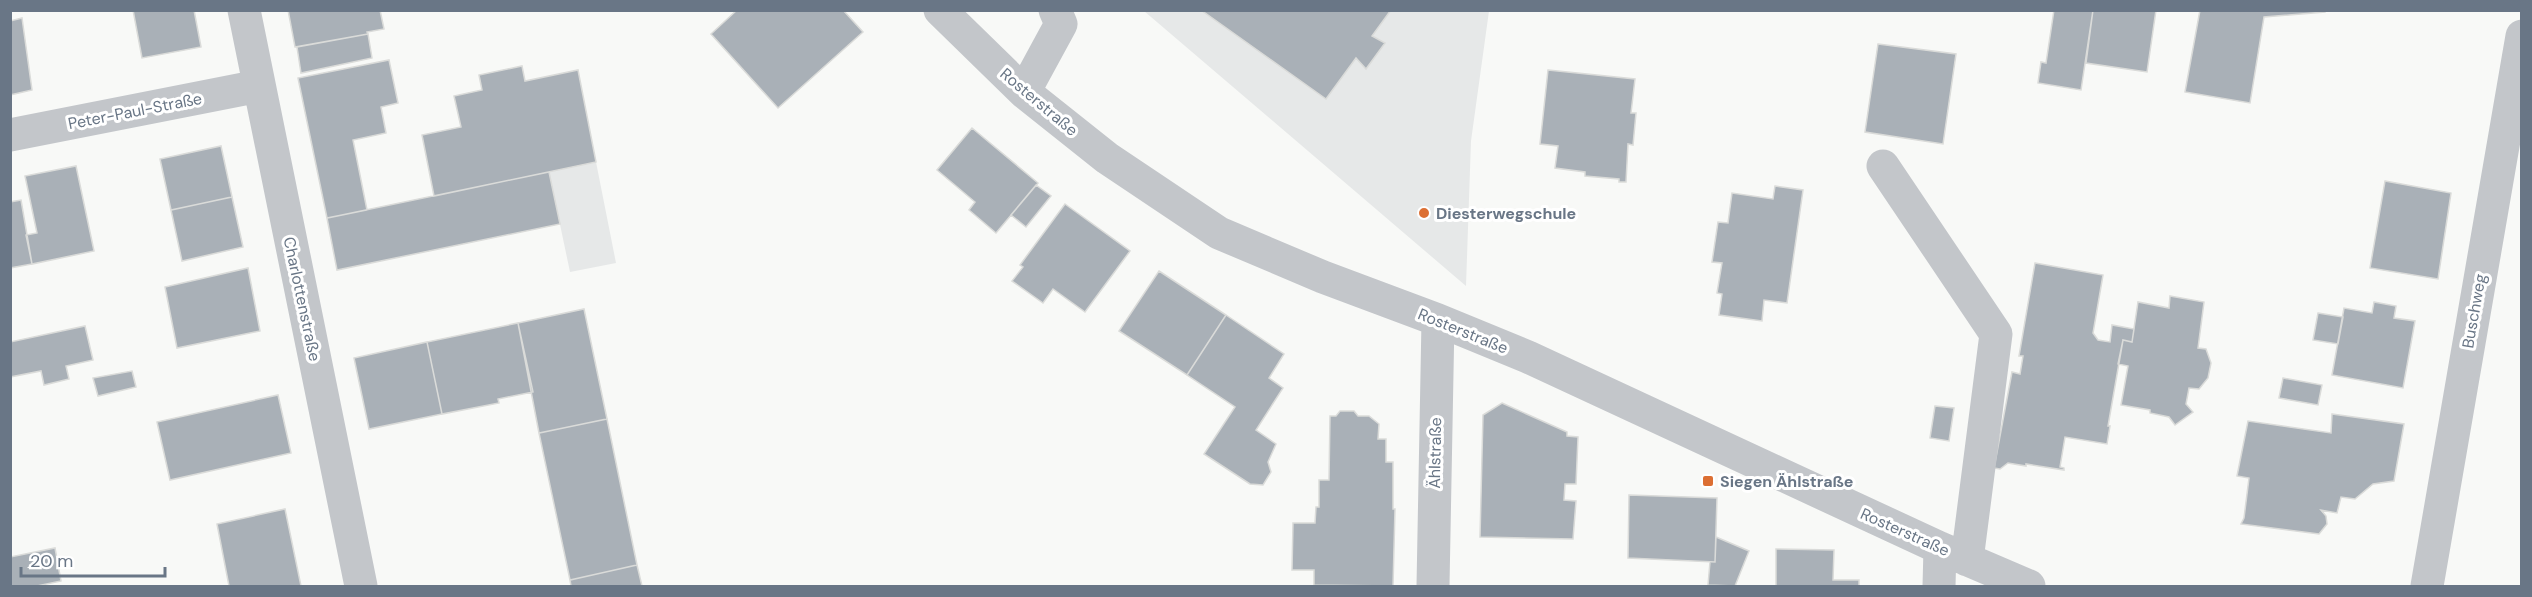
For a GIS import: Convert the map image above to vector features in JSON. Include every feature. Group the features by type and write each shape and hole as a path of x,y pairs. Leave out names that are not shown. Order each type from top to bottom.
{"street":[{"name":"Charlottenstraße","path":"244,10 361,586"},
{"name":"Rosterstraße","path":"940,10 1024,92 1107,158 1219,233 1323,277 1528,357 1953,554 2029,586"},
{"path":"1024,92 1061,24 1055,10"},
{"name":"Buschweg","path":"2427,586 2522,36"},
{"name":"Peter-Paul-Straße","path":"10,135 259,86"},
{"path":"1883,166 1996,333 1953,554 1939,586"},
{"name":"Ählstraße","path":"1433,586 1438,320"}],"shaded area":[{"name":"Diesterwegschule","path":"1144,11 1489,11 1471,141 1466,286"},
{"path":"596,162 616,263 570,272 549,172"}],"building":[{"path":"133,10 194,10 201,47 142,58"},
{"path":"288,10 380,10 384,29 295,47"},
{"path":"737,10 843,10 863,32 778,108 711,34"},
{"path":"1201,10 1391,10 1372,36 1385,43 1366,69 1356,58 1326,99"},
{"path":"2054,10 2093,10 2081,90 2038,83 2041,62 2046,63"},
{"path":"2093,10 2156,10 2147,72 2086,63"},
{"path":"2200,10 2325,10 2325,12 2264,17 2250,103 2185,92"},
{"path":"22,18 32,90 10,95 10,21"},
{"path":"368,34 372,58 301,73 297,47"},
{"path":"1878,44 1956,54 1943,144 1865,132"},
{"path":"389,60 398,103 381,107 386,133 353,140 367,210 327,218 298,78"},
{"path":"522,66 525,81 578,70 596,162 434,196 422,135 461,127 454,96 482,90 479,75"},
{"path":"1548,70 1635,79 1631,113 1636,113 1633,145 1628,144 1626,182 1619,182 1619,179 1585,176 1585,172 1555,168 1558,146 1540,144"},
{"path":"972,128 1038,183 996,233 969,210 975,202 937,170"},
{"path":"221,146 232,197 171,210 160,159"},
{"path":"76,166 94,251 32,264 26,235 37,233 25,176"},
{"path":"549,172 560,224 337,270 327,218"},
{"path":"2385,181 2451,193 2438,279 2370,268"},
{"path":"1036,185 1051,196 1026,227 1011,215"},
{"path":"1775,186 1803,190 1787,303 1764,300 1762,321 1719,315 1722,294 1717,293 1722,263 1712,262 1718,222 1728,223 1732,193 1773,199"},
{"path":"232,197 243,247 182,261 171,210"},
{"path":"21,200 32,264 10,268 10,202"},
{"path":"1065,204 1130,251 1085,312 1053,289 1043,303 1012,281 1023,267 1020,265"},
{"path":"2035,263 2103,275 2093,333 2098,340 2110,342 2112,325 2134,329 2132,342 2123,340 2107,444 2065,437 2060,467 2064,470 2008,463 2000,469 1994,468 2012,372 2020,374 2023,356 2019,356"},
{"path":"248,268 260,331 177,348 165,287"},
{"path":"1159,271 1226,315 1187,375 1119,331"},
{"path":"2170,296 2204,302 2198,348 2206,349 2211,363 2208,378 2199,389 2189,388 2186,404 2193,412 2175,425 2169,417 2150,413 2150,410 2121,405 2128,366 2118,364 2123,340 2132,342 2138,302 2169,308"},
{"path":"2374,302 2396,306 2394,318 2415,321 2403,388 2332,375 2344,308 2372,313"},
{"path":"584,309 607,419 539,433 518,323"},
{"path":"2318,313 2343,317 2338,344 2313,340"},
{"path":"1226,315 1284,354 1269,378 1283,388 1256,430 1276,444 1268,462 1271,472 1263,485 1250,484 1204,454 1235,407 1187,375"},
{"path":"518,323 533,392 498,399 499,403 442,414 427,342"},
{"path":"85,326 93,360 66,366 69,379 44,385 41,371 10,377 10,342"},
{"path":"427,342 442,414 369,429 354,358"},
{"path":"132,371 136,387 98,396 93,378"},
{"path":"2283,378 2322,385 2318,405 2279,398"},
{"path":"278,395 291,453 170,480 157,422"},
{"path":"1502,403 1567,432 1567,436 1578,437 1576,484 1565,484 1564,500 1576,501 1573,539 1480,537 1483,415"},
{"path":"1935,406 1954,408 1949,441 1930,438"},
{"path":"1340,411 1354,411 1358,416 1369,416 1379,424 1378,439 1386,439 1386,462 1393,462 1393,509 1395,509 1393,586 1314,585 1314,570 1292,570 1293,523 1315,523 1316,507 1319,507 1319,480 1329,480 1330,416 1336,416"},
{"path":"2332,414 2404,424 2394,481 2373,484 2355,499 2341,497 2337,513 2321,510 2326,516 2327,524 2319,534 2241,524 2244,518 2249,478 2237,476 2248,421 2331,433"},
{"path":"607,419 637,565 570,580 539,433"},
{"path":"1629,495 1717,498 1715,562 1628,558"},
{"path":"285,509 301,586 229,586 217,524"},
{"path":"1716,537 1749,551 1735,586 1708,585 1710,562 1715,562"},
{"path":"55,548 61,581 37,586 10,586 10,557"},
{"path":"1776,549 1834,550 1833,580 1859,580 1859,586 1776,586"},
{"path":"637,565 642,586 571,586 570,580"}],"place":[{"name":"Diesterwegschule","path":"1424,213"},
{"name":"Siegen Ählstraße","path":"1708,481"}]}
